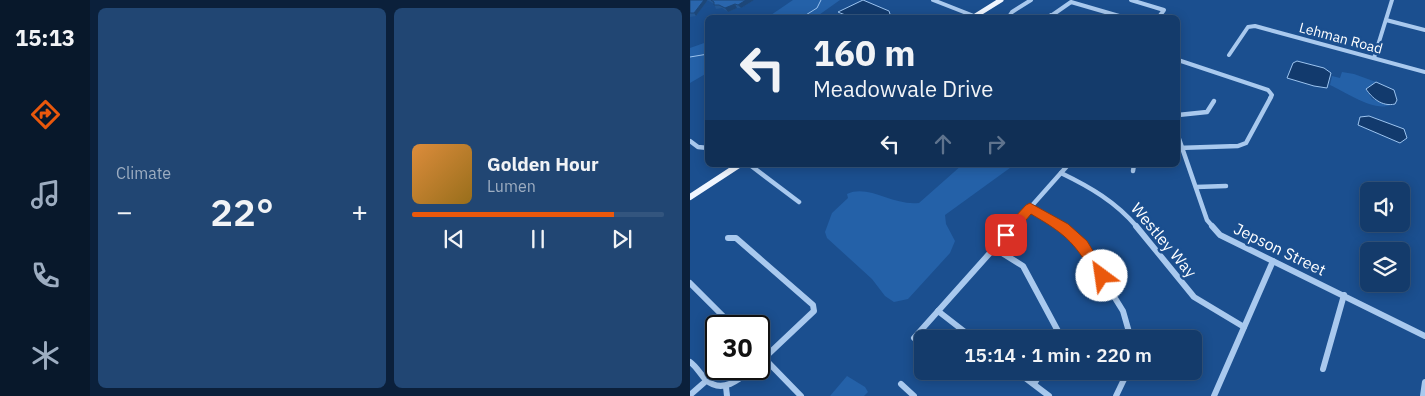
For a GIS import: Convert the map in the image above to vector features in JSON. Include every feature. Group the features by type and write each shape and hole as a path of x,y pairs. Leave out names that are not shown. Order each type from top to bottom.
{"main road":[{"path":"976,15 1001,0"},
{"path":"690,197 736,167"}],"street":[{"path":"932,0 968,15"},
{"path":"1013,15 1031,0"},
{"path":"1131,0 1164,10 1160,15"},
{"path":"1374,58 1392,0"},
{"path":"1051,15 1071,2 1116,15"},
{"path":"1386,20 1425,30"},
{"name":"Lehman Road","path":"1228,55 1247,29 1252,26 1425,72"},
{"path":"1180,61 1268,90 1272,95 1246,143 1238,146 1180,148"},
{"path":"1180,115 1207,112 1214,101"},
{"path":"690,141 698,147 705,148"},
{"name":"Jepson Street","path":"1180,148 1196,187 1206,220 1220,234 1425,336"},
{"path":"753,167 799,202"},
{"path":"921,330 1066,167"},
{"path":"1132,171 1133,167"},
{"name":"Westley Way","path":"1061,173 1093,189 1125,213 1194,297 1244,328"},
{"path":"1196,187 1226,186"},
{"path":"1030,208 1064,227 1082,245 1123,311 1128,330"},
{"path":"728,238 736,238 813,304 814,311 811,316 770,350"},
{"path":"994,248 1023,266 1057,330"},
{"path":"1214,396 1273,261"},
{"path":"690,282 722,315"},
{"path":"1324,369 1344,296"},
{"path":"938,311 962,330"},
{"path":"690,362 694,364 706,381 717,387 726,387 739,380"},
{"path":"770,367 801,396"},
{"path":"1028,380 1049,396"},
{"path":"1034,384 1036,380"},
{"path":"1116,396 1124,380"},
{"path":"690,395 706,381"},
{"path":"1423,396 1425,382"},
{"path":"901,384 914,396"},
{"path":"726,387 727,396"}],"shaded area":[{"path":"793,0 840,0 819,15 771,15"},
{"path":"863,0 889,11 890,14 847,15 838,12"},
{"path":"705,43 705,74 690,83 690,48"},
{"path":"1297,61 1324,68 1331,73 1327,88 1287,78 1293,63"},
{"path":"1342,72 1376,82 1366,89 1372,99 1390,105 1376,106 1368,104 1330,85 1332,76 1340,78"},
{"path":"1376,82 1394,90 1397,100 1395,104 1382,103 1368,92 1366,89"},
{"path":"1369,116 1404,129 1407,138 1400,143 1358,125 1360,117"},
{"path":"960,167 1011,167 945,215 946,224 955,241 950,253 908,299 894,302 885,296 872,279 827,238 825,232 832,213 848,198 847,194 855,192 872,193 899,201 919,203"},
{"path":"847,376 865,387 868,392 864,396 830,396"}],"building":[{"path":"690,0 704,0 694,13 690,13"},
{"path":"711,0 746,0 738,5 735,4 725,8 714,5 714,2"}],"waterway":[{"path":"806,15 817,8 821,0"},
{"path":"690,57 705,54"}],"route":[{"path":"1006,235 1030,208 1064,227 1082,245 1102,276"}]}
